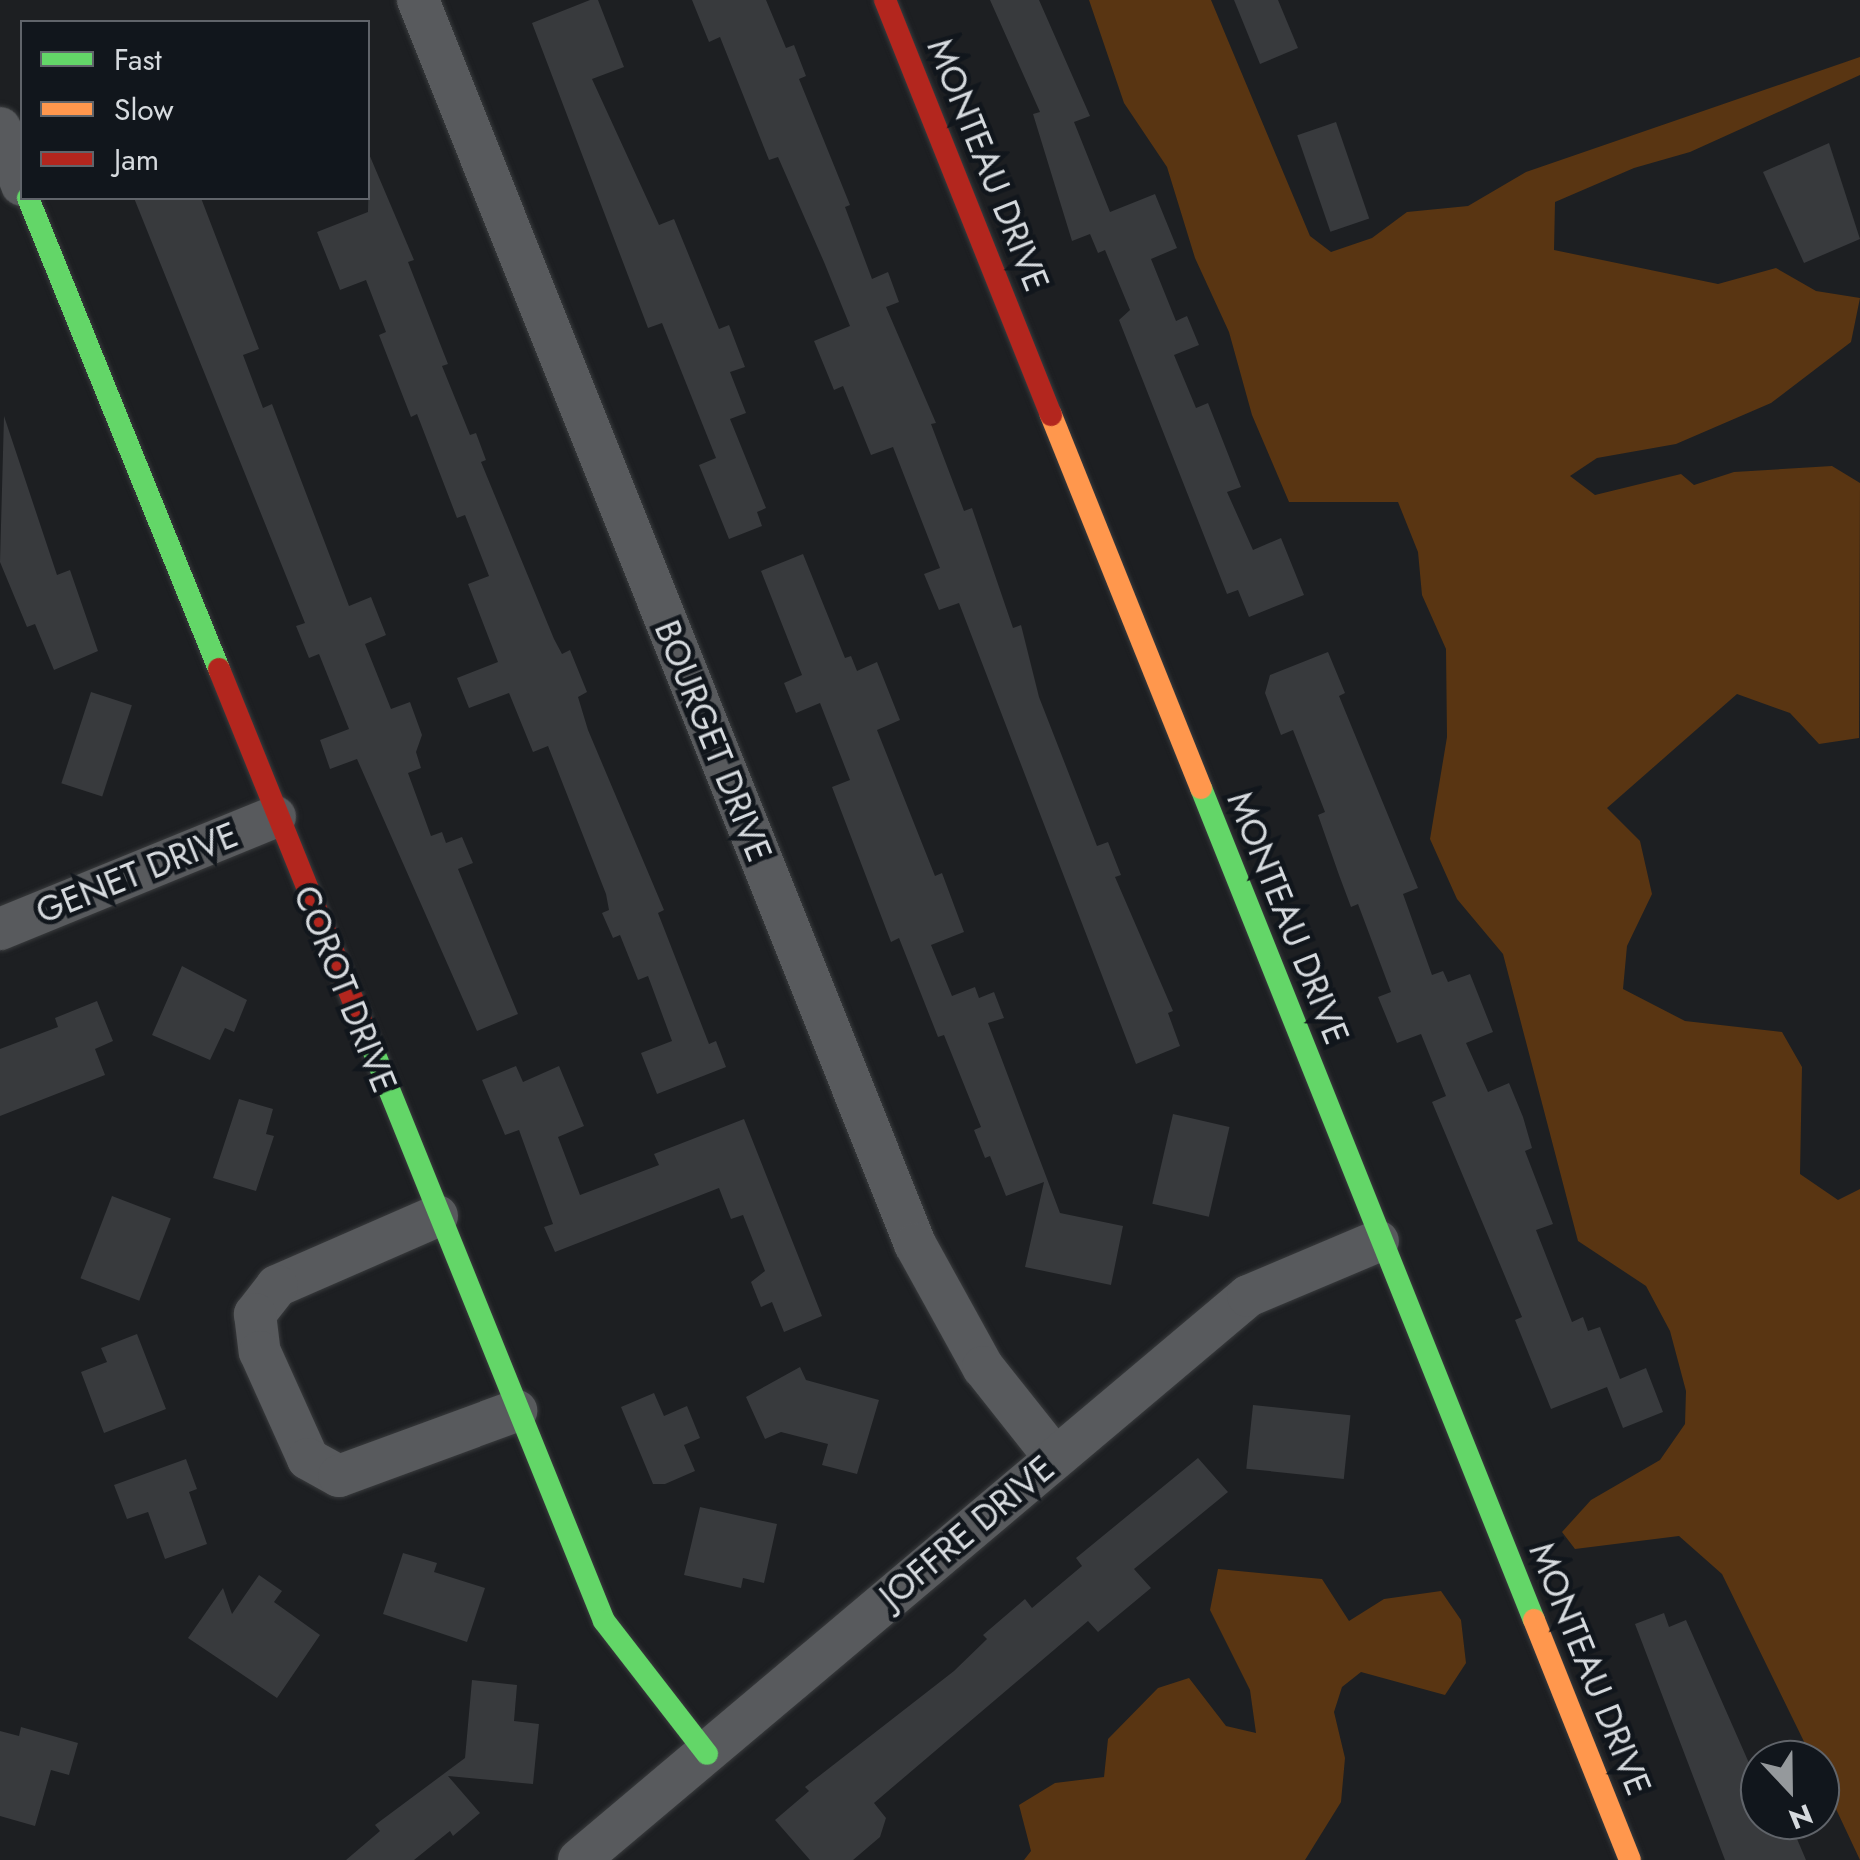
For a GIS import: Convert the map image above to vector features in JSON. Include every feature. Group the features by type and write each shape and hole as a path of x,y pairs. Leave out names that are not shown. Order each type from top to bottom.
{"street":[{"name":"BOURGET DRIVE","path":"418,0 915,1244 983,1367 1055,1458"},
{"name":"MONTEAU DRIVE","path":"885,0 1378,1241 1630,1860"},
{"path":"0,128 20,180"},
{"name":"COROT DRIVE","path":"29,200 274,817 604,1621 707,1754"},
{"name":"GENET DRIVE","path":"0,929 274,817"},
{"path":"438,1216 277,1286 256,1314 260,1352 308,1459 340,1476 516,1412"},
{"name":"JOFFRE DRIVE","path":"579,1860 1248,1296 1378,1241"}],"shaded area":[{"path":"1089,0 1211,0 1310,236 1331,252 1372,238 1407,212 1468,206 1526,172 1860,57 1860,75 1690,152 1634,168 1555,202 1554,250 1718,284 1776,268 1816,291 1860,298 1851,342 1771,403 1676,444 1597,458 1570,476 1595,495 1681,474 1694,485 1734,472 1832,466 1860,483 1859,738 1819,744 1790,713 1737,694 1607,808 1640,841 1652,894 1627,946 1623,989 1685,1021 1782,1032 1802,1067 1800,1174 1838,1200 1860,1189 1860,1860 1840,1818 1840,1740 1803,1740 1722,1574 1679,1536 1575,1549 1562,1532 1591,1500 1660,1460 1685,1424 1686,1391 1670,1331 1646,1286 1578,1241 1503,954 1457,899 1430,839 1447,737 1446,649 1422,595 1418,552 1398,502 1289,502 1252,415 1229,332 1195,258 1167,167 1124,103"},
{"path":"1218,1569 1322,1579 1349,1621 1384,1599 1441,1591 1461,1620 1466,1663 1445,1695 1361,1672 1342,1687 1334,1712 1345,1758 1341,1802 1305,1860 1024,1860 1031,1851 1019,1805 1055,1783 1104,1777 1108,1739 1158,1688 1189,1678 1226,1726 1256,1733 1250,1690 1210,1610"}],"building":[{"path":"598,0 624,67 592,79 659,225 674,219 719,329 729,325 745,367 730,372 746,413 730,419 766,508 757,512 762,526 729,539 699,465 716,458 662,323 648,328 532,23"},
{"path":"692,0 766,0 786,48 794,45 806,76 799,79 850,205 845,207 872,279 888,272 899,302 886,307 936,423 931,424 964,511 972,508 1013,628 1021,625 1039,697 1097,846 1108,842 1121,875 1115,877 1173,1011 1168,1013 1180,1046 1136,1064 959,603 939,610 924,574 940,568 893,447 871,455 843,386 834,390 814,341 850,326 824,262 778,157 769,160 720,37 709,42"},
{"path":"990,0 1039,0 1090,116 1074,122 1110,212 1155,194 1177,248 1151,259 1176,321 1187,316 1199,345 1174,355 1196,408 1208,403 1241,487 1227,492 1253,550 1281,538 1304,595 1249,617 1238,590 1227,594 1119,320 1130,310 1105,250 1098,253 1090,234 1072,241 1033,114 1040,112"},
{"path":"1234,0 1278,0 1298,48 1260,64"},
{"path":"1336,122 1369,218 1330,232 1297,135"},
{"path":"1829,143 1860,239 1804,263 1763,172"},
{"path":"370,156 414,260 408,262 448,364 442,366 470,435 476,433 486,460 481,462 554,639 562,654 570,650 587,692 578,697 588,730 664,910 658,913 709,1044 716,1041 726,1067 657,1094 641,1053 672,1041 648,976 638,980 620,935 613,938 602,913 609,910 606,894 548,746 533,752 509,693 469,708 457,678 498,662 468,584 489,576 465,515 457,518 417,414 411,417 379,335 386,332 366,280 340,290 317,232 368,212"},
{"path":"135,200 202,200 259,349 243,355 263,408 272,404 349,606 371,597 386,635 365,644 391,709 410,702 422,735 416,752 421,768 408,773 431,836 442,832 446,843 462,837 473,863 458,869 518,1014 477,1031 357,759 330,769 320,740 349,729 319,654 309,658 296,626 305,623"},
{"path":"4,416 57,575 70,570 98,651 54,670 35,624 27,627 0,562"},
{"path":"803,554 845,658 851,656 857,671 877,662 900,720 877,730 935,876 942,873 964,932 931,945 952,996 975,987 979,998 994,992 1004,1018 988,1023 1060,1213 1123,1226 1111,1285 1025,1267 1044,1182 1006,1196 990,1156 985,1158 974,1130 981,1127 944,1035 938,1037 899,938 891,942 832,787 850,780 820,703 796,713 784,683 802,675 761,571"},
{"path":"1328,652 1345,693 1339,696 1418,888 1403,894 1432,975 1443,971 1448,982 1470,974 1493,1032 1466,1043 1488,1092 1509,1083 1523,1117 1532,1148 1525,1151 1553,1224 1536,1230 1572,1322 1583,1317 1588,1331 1600,1327 1620,1379 1646,1368 1663,1412 1623,1428 1607,1387 1551,1409 1515,1320 1522,1317 1432,1102 1446,1096 1421,1034 1397,1043 1378,997 1391,992 1358,904 1351,907 1339,875 1318,815 1325,812 1293,730 1281,735 1265,693 1270,675"},
{"path":"91,692 132,705 102,797 61,783"},
{"path":"182,966 247,1000 234,1032 225,1028 210,1060 152,1035"},
{"path":"97,1001 113,1041 95,1049 105,1075 0,1116 0,1049 58,1027 55,1018"},
{"path":"516,1066 523,1082 559,1066 584,1126 558,1137 580,1195 659,1165 654,1154 744,1119 822,1316 784,1332 772,1302 761,1307 751,1282 765,1271 743,1215 731,1219 719,1188 555,1252 544,1227 553,1224 519,1130 505,1135 482,1080"},
{"path":"239,1099 273,1109 266,1134 274,1136 256,1191 213,1178"},
{"path":"1173,1114 1230,1127 1209,1217 1152,1204"},
{"path":"112,1196 171,1219 139,1301 80,1278"},
{"path":"137,1334 166,1409 104,1433 81,1372 107,1362 101,1348"},
{"path":"800,1367 806,1380 879,1400 857,1474 822,1465 828,1444 781,1432 765,1439 746,1397"},
{"path":"654,1393 664,1416 687,1406 700,1438 684,1445 695,1471 665,1484 653,1484 621,1407"},
{"path":"1253,1405 1350,1415 1344,1479 1246,1469"},
{"path":"1198,1458 1228,1492 1134,1569 1151,1588 1098,1632 1088,1621 874,1803 886,1818 880,1837 853,1860 810,1860 775,1820 809,1791 805,1787 954,1671 987,1639 983,1635 1025,1599 1032,1608 1082,1566 1076,1558"},
{"path":"186,1459 197,1489 189,1492 207,1544 165,1559 148,1512 127,1519 114,1485"},
{"path":"700,1507 777,1524 764,1583 743,1578 741,1588 684,1575"},
{"path":"403,1553 437,1563 434,1572 485,1588 467,1642 383,1614"},
{"path":"259,1575 282,1591 274,1602 320,1635 277,1698 188,1638 223,1588 232,1614"},
{"path":"1664,1613 1669,1627 1686,1620 1740,1743 1740,1840 1798,1840 1806,1860 1725,1860 1635,1624"},
{"path":"472,1680 517,1685 514,1721 539,1724 533,1784 448,1776 480,1813 453,1836 450,1831 414,1860 346,1860 380,1831 375,1825 465,1758"},
{"path":"21,1727 78,1743 69,1775 51,1770 35,1826 0,1816 0,1731 19,1736"}],"traffic: fast":[{"path":"29,200 219,669"},
{"path":"1201,788 1534,1620"},
{"path":"363,1025 604,1621 707,1754"}],"traffic: slow":[{"path":"1051,415 1201,788"},
{"path":"1534,1620 1630,1860"}],"traffic: jam":[{"path":"885,0 1051,415"},
{"path":"219,669 363,1025"}]}
